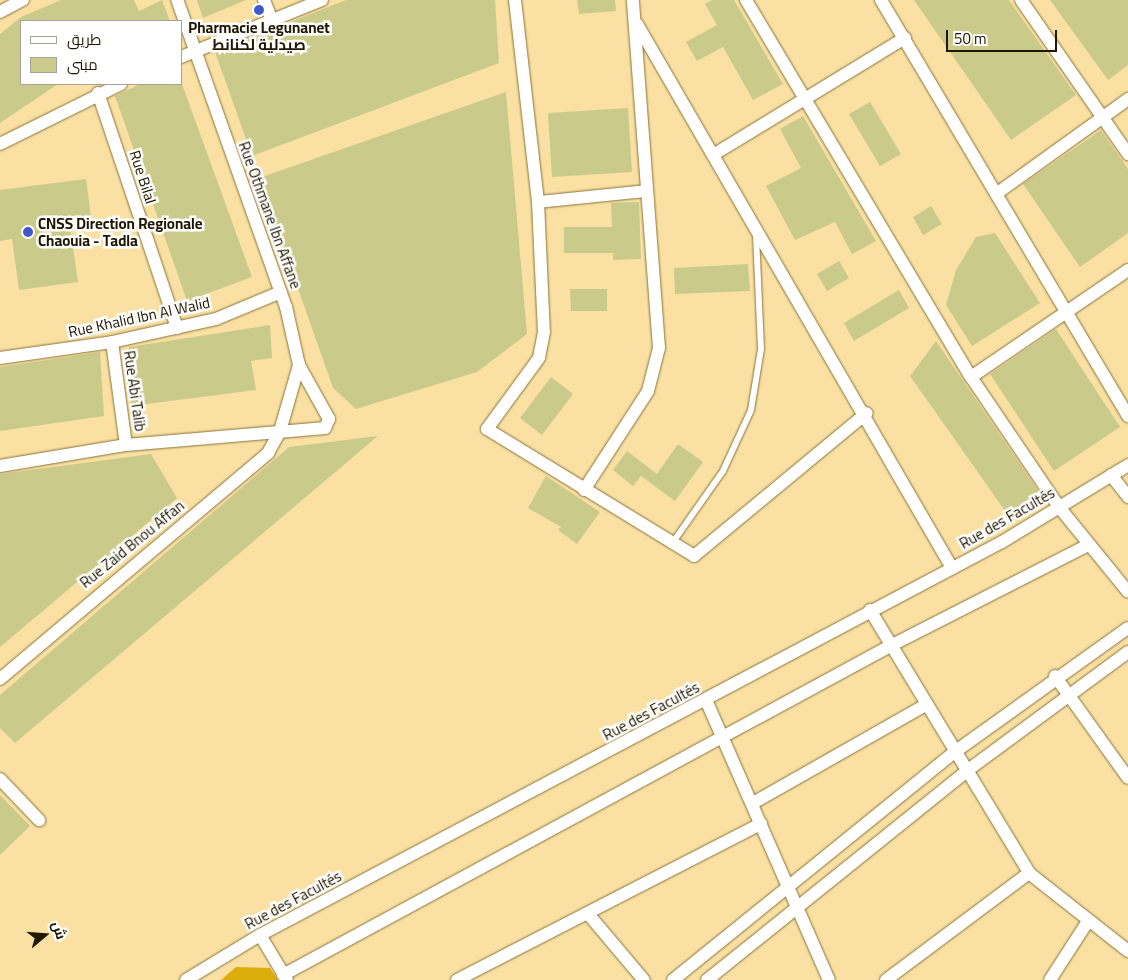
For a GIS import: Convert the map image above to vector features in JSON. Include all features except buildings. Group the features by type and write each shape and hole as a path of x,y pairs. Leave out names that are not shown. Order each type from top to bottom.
{"street":[{"path":"0,12 23,0"},
{"name":"Rue Othmane Ibn Affane","path":"168,0 181,13"},
{"name":"Rue Othmane Ibn Affane","path":"177,0 281,292 299,365 280,431"},
{"path":"264,0 271,18"},
{"path":"182,58 271,18 322,0"},
{"path":"515,0 538,202 544,332 539,358 487,428 670,546 686,554 701,553 867,413"},
{"path":"584,490 648,391 659,348 646,191 637,24 633,0"},
{"path":"746,0 971,377 1059,507 1128,592"},
{"path":"881,0 1128,416"},
{"path":"1021,0 1101,118 1128,154"},
{"path":"637,24 756,231 867,413 952,568"},
{"path":"713,155 905,38"},
{"path":"0,144 98,93 118,85"},
{"name":"Rue Bilal","path":"98,93 177,328"},
{"path":"996,194 1128,99"},
{"path":"538,202 646,191"},
{"path":"971,377 1128,270"},
{"name":"Rue Khalid Ibn Al Walid","path":"0,358 112,342 216,319 281,292"},
{"name":"Rue Abi Talib","path":"112,342 126,445"},
{"path":"0,466 126,445 280,431 312,430 329,425 299,365"},
{"name":"Rue Zaid Bnou Affan","path":"0,679 268,453 280,431"},
{"name":"Rue des Facultés","path":"186,980 260,935 952,568 1128,465"},
{"path":"1111,475 1128,497"},
{"path":"260,935 285,977 892,645 1088,545"},
{"path":"870,610 968,770 1028,873 1128,951"},
{"path":"674,980 789,889 956,752 1055,676 1128,628"},
{"path":"706,980 968,770 1128,652"},
{"path":"1055,676 1066,696 1128,778"},
{"path":"706,700 753,803 829,980"},
{"path":"753,803 927,704"},
{"path":"0,779 39,820"},
{"path":"457,980 589,915 761,824"},
{"path":"886,980 1028,873"},
{"path":"589,915 644,980"},
{"path":"1050,980 1088,921"}],"lane":[{"path":"670,546 723,471 751,410 761,348 756,231"}],"shaded area":[{"path":"236,967 270,968 278,980 221,980"}],"place":[{"name":"Pharmacie Legunanet صيدلية لكنانط","path":"259,10"},
{"name":"CNSS Direction Regionale Chaouia - Tadla","path":"28,232"}]}
